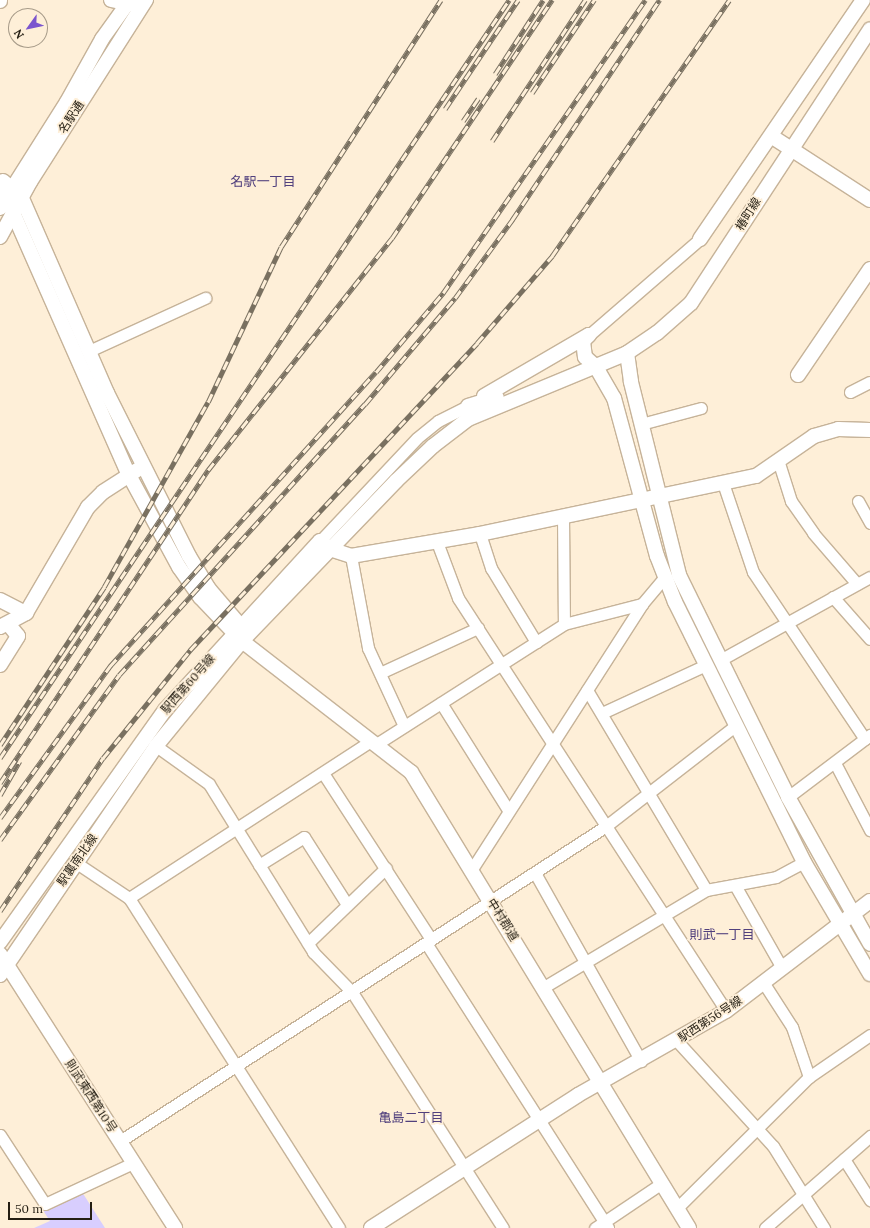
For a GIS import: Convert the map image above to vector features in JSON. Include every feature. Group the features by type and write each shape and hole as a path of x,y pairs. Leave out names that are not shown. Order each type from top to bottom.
{"street":[{"path":"111,0 136,3"},
{"path":"863,0 700,239 589,335 583,341 583,350 588,362 596,367 614,398 664,578 735,726 804,862 839,926 870,974"},
{"name":"名駅通","path":"0,237 9,196 136,3"},
{"name":"椿町線","path":"596,367 627,353 657,333 691,303 790,148 870,29"},
{"path":"770,136 870,200"},
{"path":"0,178 89,352 143,466 189,556 209,588 241,633"},
{"path":"9,196 129,475 179,567 200,597 241,633"},
{"path":"798,375 870,269"},
{"path":"89,352 205,298"},
{"path":"589,335 468,406 438,421 417,438 325,545 351,556 480,534 563,514 723,484 756,476 814,436 838,429 870,430"},
{"path":"627,353 631,382 658,496 679,575 722,659 788,797 851,916 870,944"},
{"path":"468,406 566,376 580,367 622,370 631,382"},
{"name":"駅西第60号線","path":"150,741 241,633 325,545 450,431 487,409 596,367"},
{"path":"850,392 870,382"},
{"path":"641,424 701,408"},
{"path":"778,460 791,501 812,533 857,584"},
{"path":"0,665 18,636 5,626 26,613 88,507 103,492 143,466"},
{"path":"723,484 753,572 786,622 867,737 835,763 788,797"},
{"path":"858,501 870,523"},
{"path":"563,514 564,624"},
{"path":"480,534 490,568 536,642"},
{"path":"437,542 458,598 726,1011"},
{"path":"351,556 368,648 404,726"},
{"path":"722,659 786,622 870,577"},
{"path":"472,869 508,810 553,744 642,604 664,578"},
{"path":"833,597 870,640"},
{"path":"0,600 26,613"},
{"path":"129,898 323,773 404,726 564,624 642,604"},
{"path":"380,673 478,628"},
{"name":"中村郡道","path":"241,633 266,657 411,772 544,987 689,1228"},
{"path":"602,713 706,665"},
{"path":"587,690 650,793 706,890"},
{"path":"441,703 508,810"},
{"path":"120,1141 606,826 735,726"},
{"path":"150,741 209,784 308,943 352,992 503,1228"},
{"name":"駅裏南北線","path":"2,964 75,862 150,741"},
{"name":"駅裏南北線","path":"0,942 150,741"},
{"path":"835,763 870,830"},
{"path":"323,773 386,868 602,1226 662,1183"},
{"path":"259,865 304,837 346,903"},
{"path":"75,862 129,898 339,1228"},
{"path":"544,987 706,890 736,887 776,877 804,862"},
{"path":"308,943 346,903 386,868"},
{"path":"535,873 641,1061"},
{"path":"736,887 782,968"},
{"name":"駅西第56号線","path":"371,1228 538,1120 726,1011 870,901"},
{"name":"則武東西第10号","path":"2,964 120,1141 172,1227"},
{"path":"763,982 792,1027 809,1077"},
{"path":"677,1208 809,1077 870,1035"},
{"path":"677,1040 756,1130 773,1146 805,1194 824,1228"},
{"path":"0,1135 45,1204 133,1162"},
{"path":"765,1228 870,1136"},
{"path":"844,1159 870,1200"}],"shaded area":[{"path":"82,1192 105,1228 34,1228 50,1221 42,1209"}],"railway":[{"path":"0,745 104,587 208,402 281,247 441,0"},
{"path":"0,758 509,0"},
{"path":"445,109 518,0"},
{"path":"495,74 543,0"},
{"path":"0,783 208,470 392,238 552,0"},
{"path":"492,141 585,0"},
{"path":"532,93 594,0"},
{"path":"0,818 110,666 376,372 443,293 645,0"},
{"path":"0,840 119,675 365,404 455,298 512,220 659,0"},
{"path":"0,911 103,758 190,650 477,343 552,256 729,0"},
{"path":"463,121 478,99"},
{"path":"0,795 20,761"}],"district":[{"name":"名駅一丁目","path":"263,182"},
{"name":"則武一丁目","path":"722,935"},
{"name":"亀島二丁目","path":"411,1118"}]}
